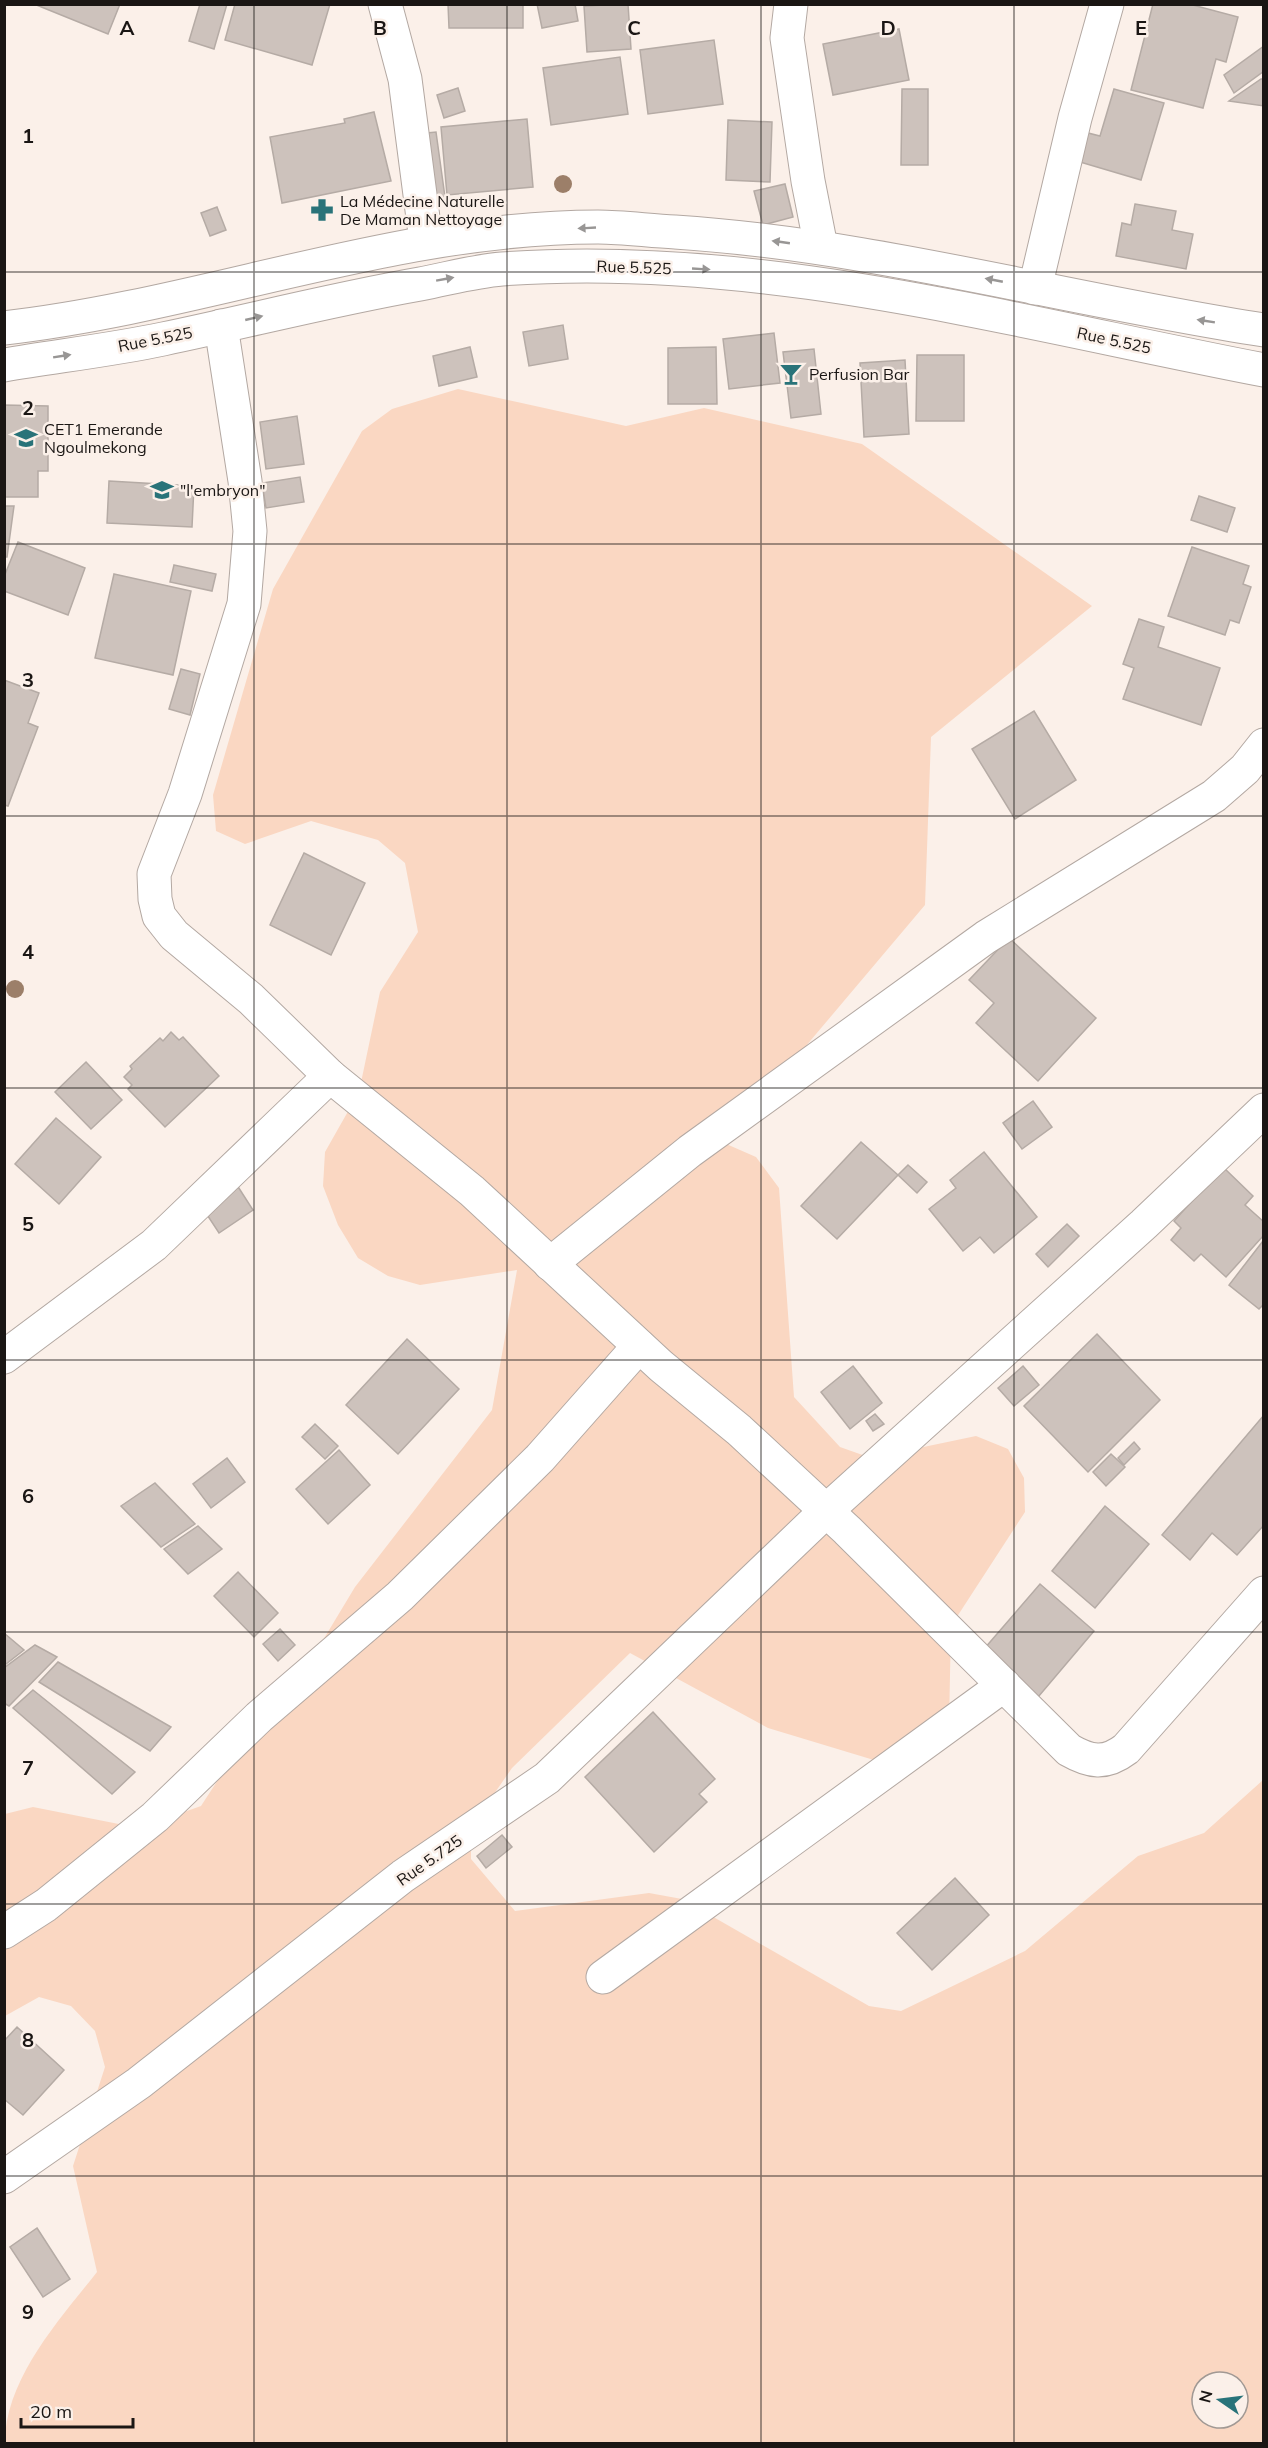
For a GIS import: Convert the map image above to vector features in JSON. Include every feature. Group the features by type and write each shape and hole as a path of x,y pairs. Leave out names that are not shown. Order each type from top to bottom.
{"street":[{"path":"385,4 405,79 426,241"},
{"path":"790,4 787,38 808,181 821,247"},
{"path":"1035,288 1075,118 1107,4"},
{"path":"4,328 166,301 426,241 598,227 737,236 821,247 1186,318 1263,330"},
{"name":"Rue 5.525","path":"4,365 159,340 336,299 499,269 616,265 716,270 860,292 1032,322 1263,370"},
{"path":"221,326 245,481 250,531 244,604 185,794 154,874 155,899 159,916 174,935 251,999 330,1076 472,1191 639,1346 739,1430 826,1511 1068,1750 1084,1759 1102,1762 1115,1758 1126,1749 1263,1593"},
{"path":"550,1264 690,1151 986,937 1214,796 1245,769 1263,744"},
{"path":"4,1357 154,1245 330,1076"},
{"name":"Rue 5.725","path":"4,2177 139,2083 404,1876 547,1778 826,1511 1144,1224 1263,1110"},
{"path":"4,1932 46,1905 155,1817 259,1717 400,1596 540,1458 639,1346"},
{"path":"603,1977 1004,1685"}],"shaded area":[{"path":"458,389 626,426 704,408 862,444 1092,606 931,737 925,905 724,1143 756,1157 779,1188 794,1397 840,1447 871,1458 976,1436 1008,1449 1024,1478 1025,1512 951,1626 949,1724 897,1767 768,1728 630,1653 512,1768 471,1827 471,1859 515,1911 649,1893 682,1899 869,2006 901,2011 1025,1951 1138,1856 1204,1833 1263,1780 1263,2443 5,2444 7,2420 24,2374 51,2330 97,2272 73,2166 105,2067 95,2031 71,2006 39,1997 5,2016 5,1814 33,1807 139,1828 201,1806 259,1717 302,1675 355,1587 492,1410 517,1270 420,1285 388,1276 358,1258 338,1225 323,1186 325,1152 359,1092 380,992 418,932 405,863 378,840 311,821 245,844 216,831 213,795 273,589 362,431 392,409"}],"building":[{"path":"34,4 120,4 108,34"},
{"path":"200,4 227,4 214,49 189,41"},
{"path":"235,4 330,4 312,65 225,40"},
{"path":"448,4 523,4 523,28 449,28"},
{"path":"537,4 575,4 578,21 542,28"},
{"path":"628,4 631,49 587,52 584,6"},
{"path":"1153,4 1189,4 1238,17 1226,62 1216,59 1203,108 1131,90"},
{"path":"899,29 909,80 833,95 823,44"},
{"path":"714,40 723,104 648,114 640,50"},
{"path":"1264,46 1264,71 1234,93 1224,75"},
{"path":"620,57 628,114 551,125 543,68"},
{"path":"1264,79 1264,106 1229,101"},
{"path":"458,88 465,111 444,118 437,95"},
{"path":"902,89 928,89 928,165 901,165"},
{"path":"1114,89 1164,103 1141,180 1080,162 1088,133 1100,136"},
{"path":"374,112 391,181 282,203 270,137 345,123 344,119"},
{"path":"527,119 533,187 447,195 441,127"},
{"path":"728,120 772,122 770,182 726,180"},
{"path":"436,132 445,197 425,199 417,134"},
{"path":"785,184 793,217 763,225 754,191"},
{"path":"1135,204 1176,211 1172,230 1193,234 1186,269 1116,256 1122,223 1131,225"},
{"path":"217,207 226,230 210,236 201,213"},
{"path":"563,325 568,359 529,366 523,332"},
{"path":"774,333 780,383 729,389 723,339"},
{"path":"470,347 477,377 439,386 433,356"},
{"path":"716,347 717,404 668,404 668,348"},
{"path":"814,349 821,414 791,418 783,352"},
{"path":"917,355 964,355 964,421 916,421"},
{"path":"905,360 909,434 864,437 860,363"},
{"name":"CET1 Emerande Ngoulmekong","path":"4,405 48,406 48,471 38,471 38,497 4,497"},
{"path":"297,416 304,464 266,469 260,422"},
{"path":"300,477 304,502 266,508 262,483"},
{"path":"109,481 194,486 192,527 107,523"},
{"path":"1199,496 1235,508 1227,532 1191,520"},
{"path":"4,506 14,506 7,557 4,557"},
{"path":"18,542 85,568 68,615 4,591 4,577"},
{"path":"1192,547 1249,566 1243,584 1251,587 1239,623 1230,620 1225,635 1168,616"},
{"path":"174,565 216,574 212,591 170,582"},
{"path":"114,574 191,591 173,675 95,658"},
{"path":"1139,619 1164,627 1158,647 1220,668 1201,725 1123,699 1134,668 1123,664"},
{"path":"181,669 200,674 190,715 169,709"},
{"path":"4,680 39,693 28,723 38,727 8,806 4,805"},
{"path":"1034,711 1076,780 1015,819 972,749"},
{"path":"304,853 365,883 331,955 270,925"},
{"path":"1009,938 1096,1018 1038,1081 976,1023 994,1003 969,980"},
{"path":"171,1032 179,1040 183,1037 219,1076 165,1127 128,1089 132,1085 124,1077 132,1069 130,1066 160,1038 163,1041"},
{"path":"86,1062 122,1100 91,1129 55,1092"},
{"path":"1033,1101 1052,1127 1022,1149 1003,1123"},
{"path":"56,1118 101,1157 59,1204 15,1164"},
{"path":"861,1142 898,1175 837,1239 801,1206"},
{"path":"984,1152 1037,1217 994,1253 980,1237 963,1251 929,1209 956,1188 950,1180"},
{"path":"908,1165 927,1182 917,1193 898,1175"},
{"path":"1223,1167 1253,1196 1245,1205 1264,1222 1264,1235 1226,1277 1201,1254 1194,1261 1171,1240 1181,1228 1174,1221"},
{"path":"235,1182 253,1210 219,1233 200,1204"},
{"path":"1067,1224 1079,1236 1048,1267 1036,1254"},
{"path":"1263,1241 1264,1304 1259,1309 1229,1285"},
{"path":"1097,1334 1160,1400 1088,1472 1024,1406"},
{"path":"407,1339 459,1389 398,1454 346,1405"},
{"path":"853,1366 882,1403 850,1429 821,1392"},
{"path":"1023,1366 1039,1385 1014,1406 998,1388"},
{"path":"875,1414 884,1424 873,1431 866,1421"},
{"path":"1264,1415 1264,1525 1237,1555 1212,1533 1190,1560 1162,1535"},
{"path":"315,1424 338,1446 325,1459 302,1437"},
{"path":"1134,1442 1140,1449 1124,1465 1118,1458"},
{"path":"339,1450 370,1485 328,1524 296,1489"},
{"path":"1111,1454 1125,1467 1106,1486 1093,1472"},
{"path":"227,1458 245,1482 211,1508 193,1484"},
{"path":"155,1483 195,1524 161,1547 121,1506"},
{"path":"1105,1506 1149,1544 1095,1608 1052,1571"},
{"path":"198,1526 222,1549 188,1574 164,1549"},
{"path":"238,1572 278,1613 254,1637 214,1596"},
{"path":"1040,1584 1094,1631 1033,1703 978,1656"},
{"path":"280,1629 295,1645 278,1661 263,1644"},
{"path":"4,1633 24,1650 6,1664 4,1662"},
{"path":"35,1645 57,1657 9,1706 4,1703 4,1668"},
{"path":"58,1662 171,1727 150,1751 39,1682"},
{"path":"33,1690 135,1772 112,1794 13,1708"},
{"path":"653,1712 715,1779 699,1794 707,1802 654,1852 585,1777"},
{"path":"502,1835 512,1847 486,1868 477,1856"},
{"path":"955,1878 989,1915 932,1970 897,1933"},
{"path":"17,2027 64,2070 23,2115 4,2099 4,2041"},
{"path":"37,2228 70,2279 43,2297 10,2247"}],"place":[{"name":"La Médecine Naturelle De Maman Nettoyage","path":"322,210"},
{"name":"Perfusion Bar","path":"791,374"},
{"name":"CET1 Emerande Ngoulmekong","path":"26,438"},
{"name":"\"l'embryon\"","path":"162,490"}]}
